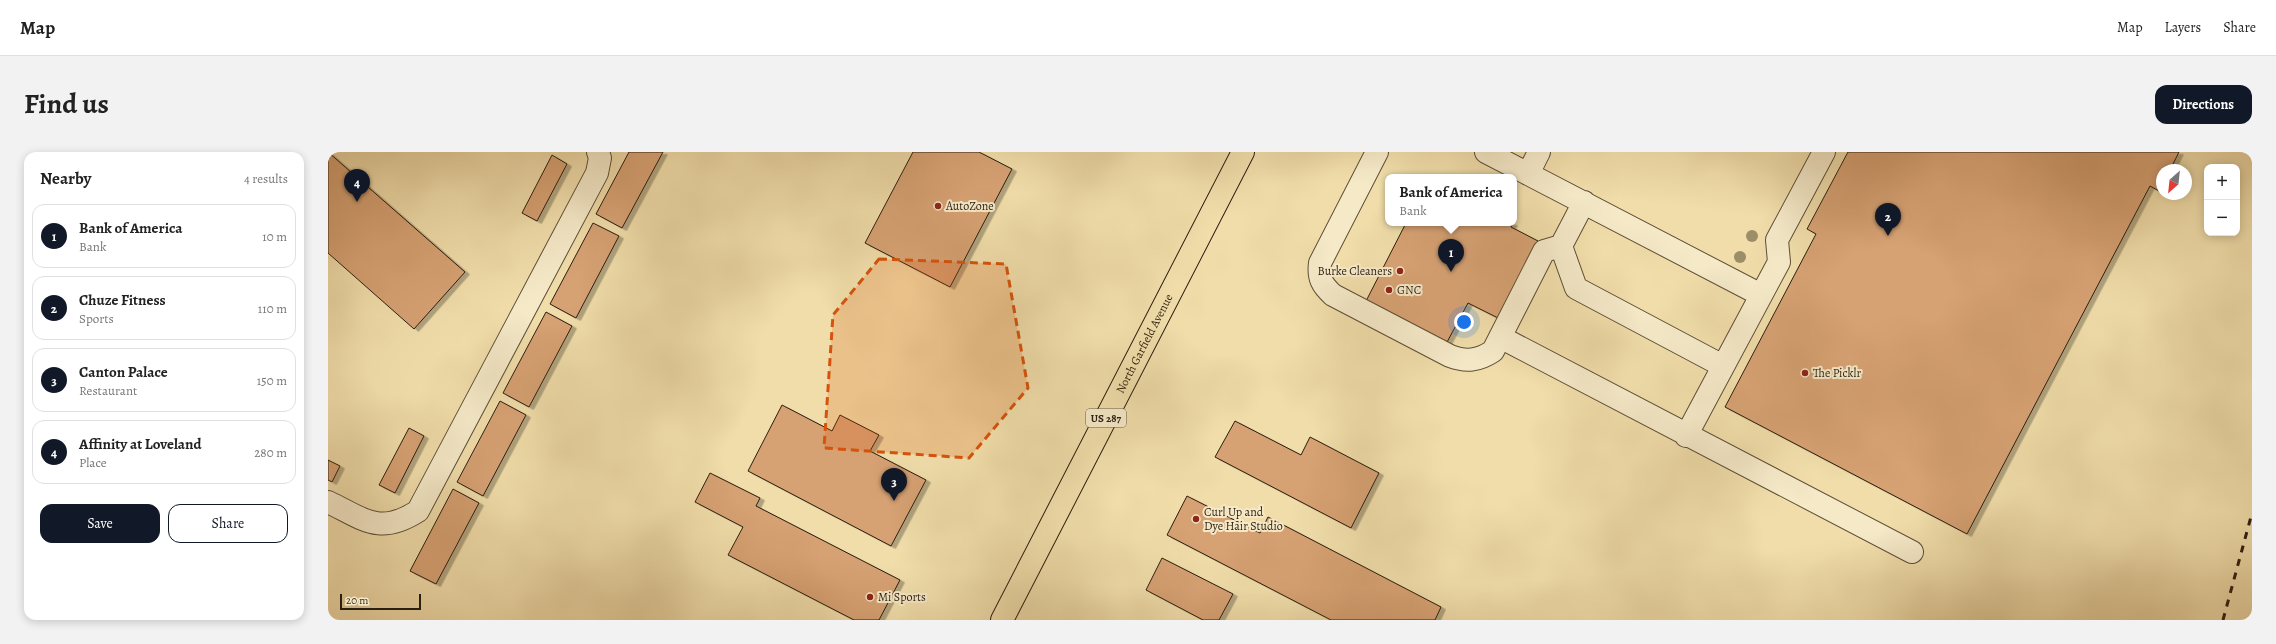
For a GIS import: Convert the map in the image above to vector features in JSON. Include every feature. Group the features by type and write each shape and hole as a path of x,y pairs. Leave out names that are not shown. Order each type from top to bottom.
{"highway":[{"name":"North Garfield Avenue","path":"1008,618 1243,152"}],"lane":[{"path":"328,502 376,525 406,519 418,511 597,173 600,158 598,152"},
{"path":"1377,152 1320,263 1318,275 1323,286 1333,295 1450,356 1460,360 1482,358 1493,351 1544,251 1562,246"},
{"path":"1486,152 1761,295"},
{"path":"1528,174 1539,152"},
{"path":"1686,436 1779,262 1778,240 1816,155"},
{"path":"1584,202 1562,246 1576,288 1723,366"},
{"path":"1500,338 1686,436 1912,552"}],"highlighted area":[{"path":"879,259 1006,264 1028,388 969,458 824,448 833,315"}],"building":[{"path":"328,152 465,272 414,329 328,253"},
{"path":"629,152 663,152 622,228 596,214"},
{"name":"AutoZone","path":"913,152 979,152 1012,169 950,287 865,243"},
{"path":"1848,152 2179,152 2173,164 2156,164 2156,189 2150,186 1967,534 1725,407 1816,234 1807,229"},
{"path":"552,155 567,164 537,221 522,213"},
{"path":"593,223 619,236 576,318 550,304"},
{"path":"1404,226 1512,226 1538,241 1498,318 1468,303 1446,344 1365,303"},
{"path":"546,312 572,326 529,407 503,393"},
{"path":"500,401 526,415 483,496 457,482"},
{"path":"782,405 832,431 840,415 879,435 870,451 926,480 891,546 748,471"},
{"path":"1235,421 1301,455 1310,437 1379,473 1351,528 1215,457"},
{"path":"409,428 424,436 395,493 379,485"},
{"path":"328,460 340,466 332,482 328,480"},
{"path":"710,473 760,498 756,506 900,580 879,620 854,620 728,555 743,527 695,502"},
{"path":"453,489 479,503 436,584 410,571"},
{"path":"1187,496 1260,533 1268,517 1441,607 1435,620 1331,620 1167,535"},
{"path":"1162,558 1233,594 1219,620 1203,620 1146,590"}],"railway":[{"path":"2223,620 2252,513"}],"place":[{"name":"Affinity at Loveland","path":"357,202"},
{"name":"AutoZone","path":"938,206"},
{"name":"Chuze Fitness","path":"1888,236"},
{"name":"Burke Cleaners","path":"1400,271"},
{"name":"Bank of America","path":"1451,272"},
{"name":"GNC","path":"1389,290"},
{"name":"The Picklr","path":"1805,373"},
{"name":"Canton Palace","path":"894,501"},
{"name":"Curl Up and Dye Hair Studio","path":"1196,519"},
{"name":"Mi Sports","path":"870,597"}]}
